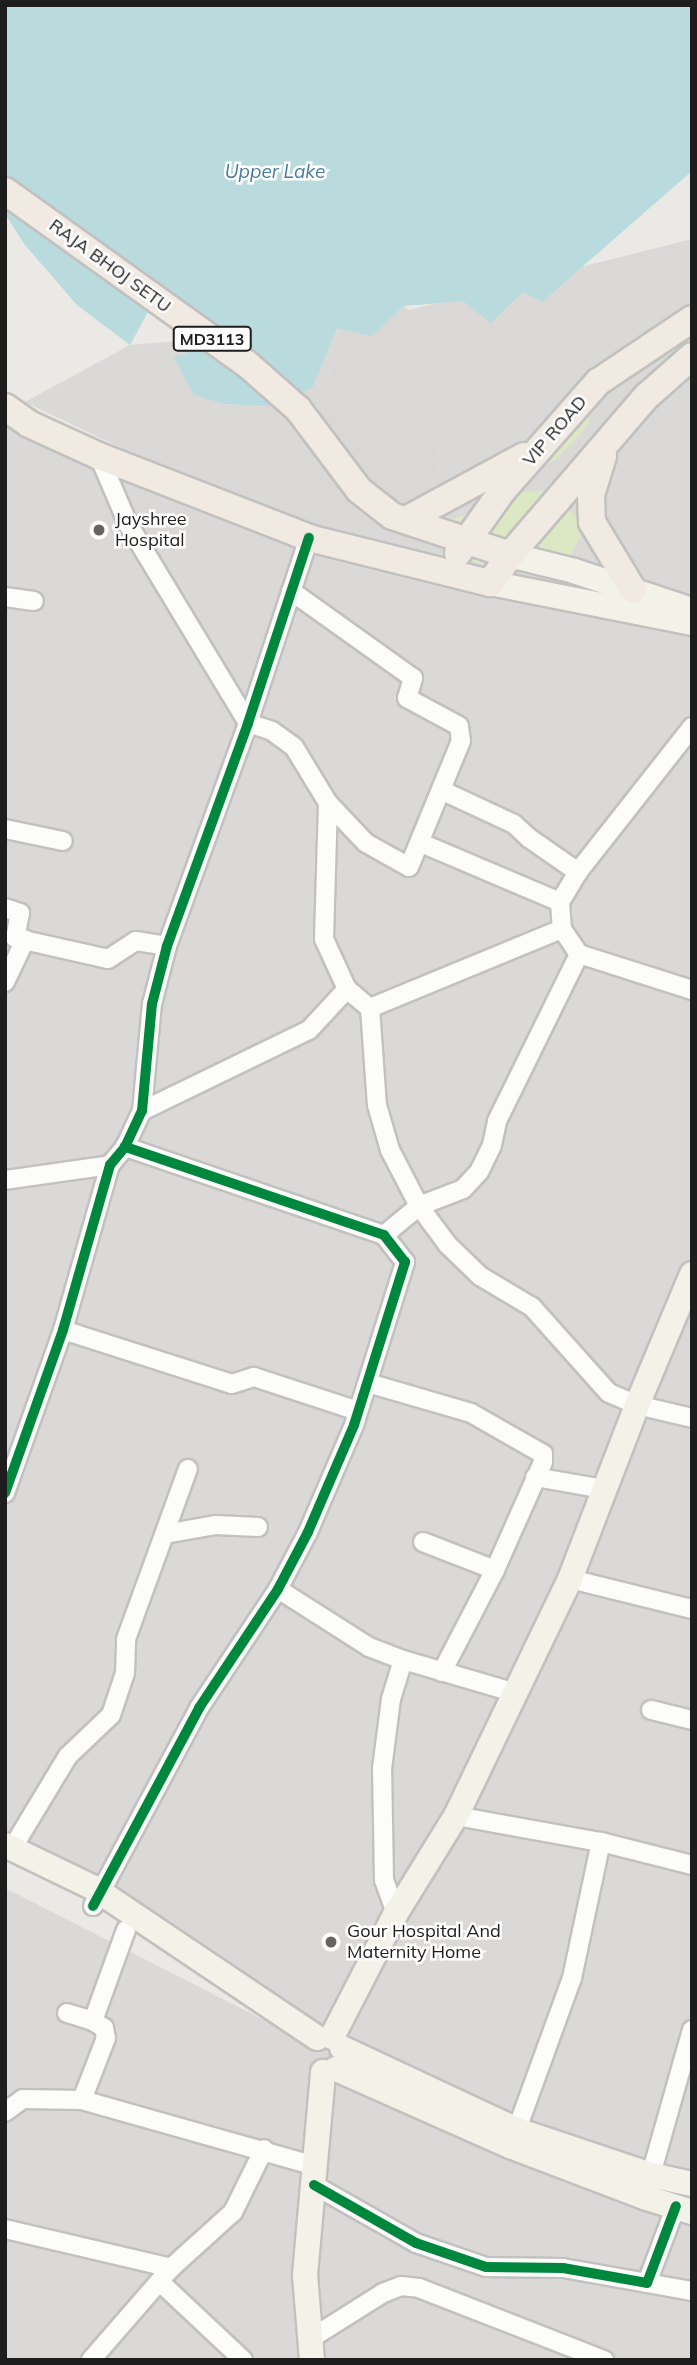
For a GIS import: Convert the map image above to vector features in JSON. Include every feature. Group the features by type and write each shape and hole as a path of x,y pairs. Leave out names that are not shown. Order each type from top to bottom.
{"main road":[{"name":"RAJA BHOJ SETU","path":"5,191 247,364 298,409 359,490 399,518 510,555"},
{"name":"VIP ROAD","path":"446,572 538,448 598,382 692,319"},
{"path":"490,583 510,555 647,396 692,356"},
{"path":"5,407 29,424 99,456 309,538 490,583 692,623"},
{"path":"606,445 591,495 592,522 634,590"},
{"path":"399,518 538,448"},
{"path":"510,555 692,609"},
{"path":"311,2349 305,2275 326,2053 396,1913 457,1816 570,1579 603,1489 692,1274"},
{"path":"8,1851 25,1867 98,1900 326,2053"},
{"path":"98,1900 126,1930 326,2053 514,2138 648,2186 684,2209"},
{"path":"648,2186 692,2184"}],"street":[{"path":"99,456 128,524 248,723 272,732 294,747 328,803 366,843 408,867 421,843 461,741 459,726 407,698 413,678 291,591"},
{"path":"5,1493 63,1331 110,1165 125,1147 142,1111 152,1004 167,946 248,723 309,538"},
{"path":"5,597 34,601"},
{"path":"692,727 578,872 560,902 562,929 579,954 692,990"},
{"path":"443,790 514,824 528,838 578,872"},
{"path":"328,803 324,939 346,989 370,1008 377,1105 390,1150 419,1206 447,1245 480,1276 532,1307 609,1393 637,1405 692,1418"},
{"path":"5,828 63,841"},
{"path":"421,843 560,902"},
{"path":"5,908 20,913 15,938 107,958 136,941 167,946"},
{"path":"370,1008 562,929"},
{"path":"5,982 24,940"},
{"path":"384,1235 419,1206 463,1189 480,1172 492,1145 497,1121 579,954"},
{"path":"142,1111 309,1030 346,989"},
{"path":"98,1900 199,1708 278,1589 319,1507 368,1383 405,1262 384,1235 125,1147"},
{"path":"5,1180 110,1165"},
{"path":"63,1331 232,1384 254,1377 358,1411"},
{"path":"368,1383 471,1413 540,1449 543,1462 495,1570 442,1672"},
{"path":"8,1851 68,1756 111,1715 125,1673 126,1639 188,1469"},
{"path":"535,1477 603,1489"},
{"path":"166,1534 216,1525 258,1527"},
{"path":"423,1542 495,1570"},
{"path":"570,1579 692,1609"},
{"path":"278,1589 369,1647 402,1660 516,1693"},
{"path":"396,1913 384,1880 382,1769 391,1699 402,1660"},
{"path":"651,1710 692,1720"},
{"path":"457,1816 601,1842 692,1865"},
{"path":"514,2138 572,1978 601,1842"},
{"path":"93,2021 126,1930"},
{"path":"67,2013 93,2021 104,2028 106,2038 82,2100"},
{"path":"648,2186 692,2030"},
{"path":"5,2112 23,2099 82,2100 264,2149 315,2175 416,2244 485,2267 563,2268 692,2291"},
{"path":"92,2360 165,2275 233,2212 264,2149"},
{"path":"647,2283 684,2209"},
{"path":"5,2229 165,2275 243,2360"},
{"path":"311,2349 383,2293 401,2286 419,2288 604,2360"}],"shaded area":[{"path":"692,239 692,2360 5,2360 5,1888 313,2045 30,1863 5,1859 5,407 297,532 25,402 130,345 337,328"},
{"path":"404,306 458,363 432,477 380,505 326,506 296,490 343,329 371,336"}],"green space":[{"path":"584,411 588,414 589,423 576,439 555,460 532,469"},
{"path":"542,491 560,498 579,521 581,536 568,559 494,568 461,557 446,530 452,520 518,492"}],"water":[{"name":"Upper Lake","path":"5,5 692,5 692,171 542,302 523,292 491,323 463,301 404,306 371,336 337,328 312,388 270,406 225,404 194,395 173,356 187,354 187,337 176,335 179,309 154,301 130,345 77,305 25,245 5,214"}],"cycle path":[{"path":"5,1493 63,1330 110,1165 125,1147 142,1111 152,1004 167,946 248,723 309,538"},
{"path":"93,1906 199,1708 278,1589 308,1532 354,1425 405,1262 384,1235 125,1147"},
{"path":"314,2185 416,2243 486,2267 563,2268 647,2283 676,2206"}],"place":[{"name":"Jayshree Hospital","path":"99,530"},
{"name":"Gour Hospital And Maternity Home","path":"331,1942"}]}
